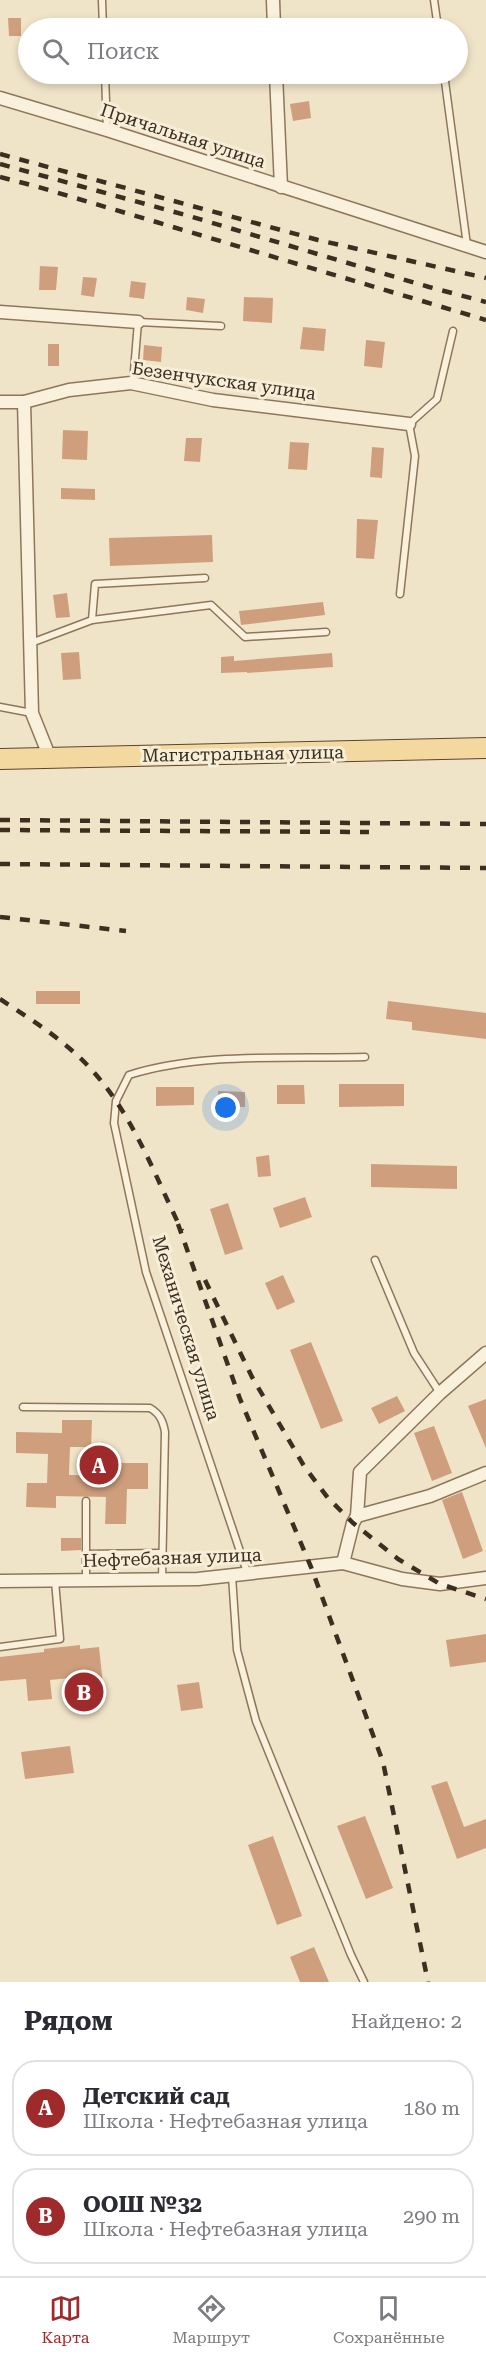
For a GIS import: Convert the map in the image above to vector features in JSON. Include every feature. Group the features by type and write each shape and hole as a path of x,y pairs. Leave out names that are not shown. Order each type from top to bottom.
{"main road":[{"name":"Магистральная улица","path":"0,759 486,748"}],"street":[{"path":"273,0 274,18"},
{"name":"Причальная улица","path":"0,98 107,130 281,187 276,84"},
{"path":"281,187 486,252"},
{"path":"0,312 138,322"},
{"name":"Безенчукская улица","path":"0,402 24,402 69,390 133,384 213,400 409,424"},
{"path":"24,402 32,712 50,758"},
{"path":"343,1563 353,1523 357,1516 360,1472 440,1393 486,1353"},
{"path":"357,1516 430,1496 486,1473"},
{"name":"Нефтебазная улица","path":"0,1581 232,1576 343,1563 402,1579 440,1584 486,1578"}],"lane":[{"path":"102,0 103,18"},
{"path":"434,0 437,18"},
{"path":"105,84 107,130"},
{"path":"445,84 467,246"},
{"path":"133,384 138,322 220,326"},
{"path":"400,594 415,456 409,424 437,399 453,332"},
{"path":"92,620 95,584 205,578"},
{"path":"30,644 92,620 212,605 245,637 326,633"},
{"path":"0,707 32,712"},
{"name":"Механическая улица","path":"248,1575 146,1272 114,1123 116,1101 129,1075 150,1068 201,1060 365,1057"},
{"path":"375,1260 414,1353 440,1393"},
{"path":"23,1407 150,1408 158,1413 164,1422 165,1432 162,1579"},
{"path":"86,1501 86,1580"},
{"path":"86,1554 162,1553"},
{"path":"232,1576 237,1650 256,1721 364,1982"},
{"path":"0,1647 60,1639 55,1580"}],"building":[{"path":"8,18 18,18 18,36 9,36"},
{"path":"309,101 311,118 293,121 290,104"},
{"path":"40,266 58,267 56,290 39,290"},
{"path":"83,277 97,278 94,297 81,295"},
{"path":"131,281 146,283 144,299 129,297"},
{"path":"187,297 205,299 203,313 186,310"},
{"path":"244,297 273,298 272,323 243,321"},
{"path":"303,327 326,329 324,351 300,349"},
{"path":"366,340 385,342 382,368 364,366"},
{"path":"48,344 59,344 59,366 48,366"},
{"path":"144,345 162,347 161,362 143,360"},
{"path":"63,430 88,431 87,460 62,459"},
{"path":"186,438 202,438 200,462 184,461"},
{"path":"290,442 309,443 307,470 288,469"},
{"path":"372,447 384,448 382,478 370,477"},
{"path":"61,488 95,489 95,500 61,499"},
{"path":"357,519 378,520 374,559 356,558"},
{"path":"212,535 213,562 110,566 109,538"},
{"path":"67,593 70,617 56,618 53,595"},
{"path":"323,602 325,615 241,625 239,611"},
{"path":"79,652 81,679 63,680 61,653"},
{"path":"332,653 333,667 221,673 221,657 234,656 234,661"},
{"path":"36,991 80,991 80,1004 36,1004"},
{"path":"388,1001 486,1013 486,1039 412,1030 412,1022 386,1019"},
{"path":"339,1084 404,1084 404,1106 339,1107"},
{"path":"277,1085 304,1085 305,1104 277,1104"},
{"path":"156,1087 194,1087 194,1105 156,1106"},
{"path":"218,1091 245,1092 245,1107 218,1107"},
{"path":"269,1155 271,1176 258,1177 256,1157"},
{"path":"371,1164 457,1166 457,1189 371,1187"},
{"path":"305,1197 312,1217 280,1228 273,1208"},
{"path":"228,1203 243,1249 225,1255 210,1209"},
{"path":"283,1275 295,1302 277,1310 265,1283"},
{"path":"311,1342 343,1421 321,1429 290,1350"},
{"path":"397,1396 405,1411 379,1424 371,1408"},
{"path":"486,1399 486,1448 468,1406"},
{"path":"62,1420 92,1420 91,1447 70,1447 69,1475 117,1476 117,1463 148,1463 148,1489 127,1489 126,1524 105,1524 106,1497 56,1496 56,1508 26,1507 27,1483 47,1483 48,1454 16,1453 16,1432 62,1433"},
{"path":"434,1426 452,1473 432,1481 414,1433"},
{"path":"462,1492 483,1551 463,1559 442,1500"},
{"path":"61,1538 81,1538 81,1550 61,1551"},
{"path":"486,1634 486,1662 450,1667 446,1640"},
{"path":"80,1645 80,1649 99,1647 104,1694 82,1696 80,1677 50,1680 52,1699 28,1701 26,1679 0,1681 0,1657"},
{"path":"199,1682 203,1708 181,1711 177,1685"},
{"path":"70,1746 74,1773 25,1779 21,1752"},
{"path":"447,1781 464,1827 486,1819 486,1848 457,1859 431,1786"},
{"path":"365,1816 393,1888 366,1899 337,1826"},
{"path":"273,1836 302,1916 277,1925 248,1845"},
{"path":"314,1947 329,1982 300,1982 290,1957"}],"railway":[{"path":"0,154 318,240 486,278"},
{"path":"0,164 486,302"},
{"path":"0,177 486,320"},
{"path":"0,820 486,824"},
{"path":"0,830 369,832"},
{"path":"0,864 486,868"},
{"path":"0,917 126,931"},
{"path":"0,999 69,1048 105,1086 131,1125 182,1231"},
{"path":"178,1224 240,1399 311,1567 383,1762 428,1982"},
{"path":"205,1280 252,1377 304,1466 328,1498 353,1523 398,1559 440,1584 486,1599"}],"place":[{"name":"Детский сад","path":"99,1465"},
{"name":"ООШ №32","path":"84,1692"}]}
